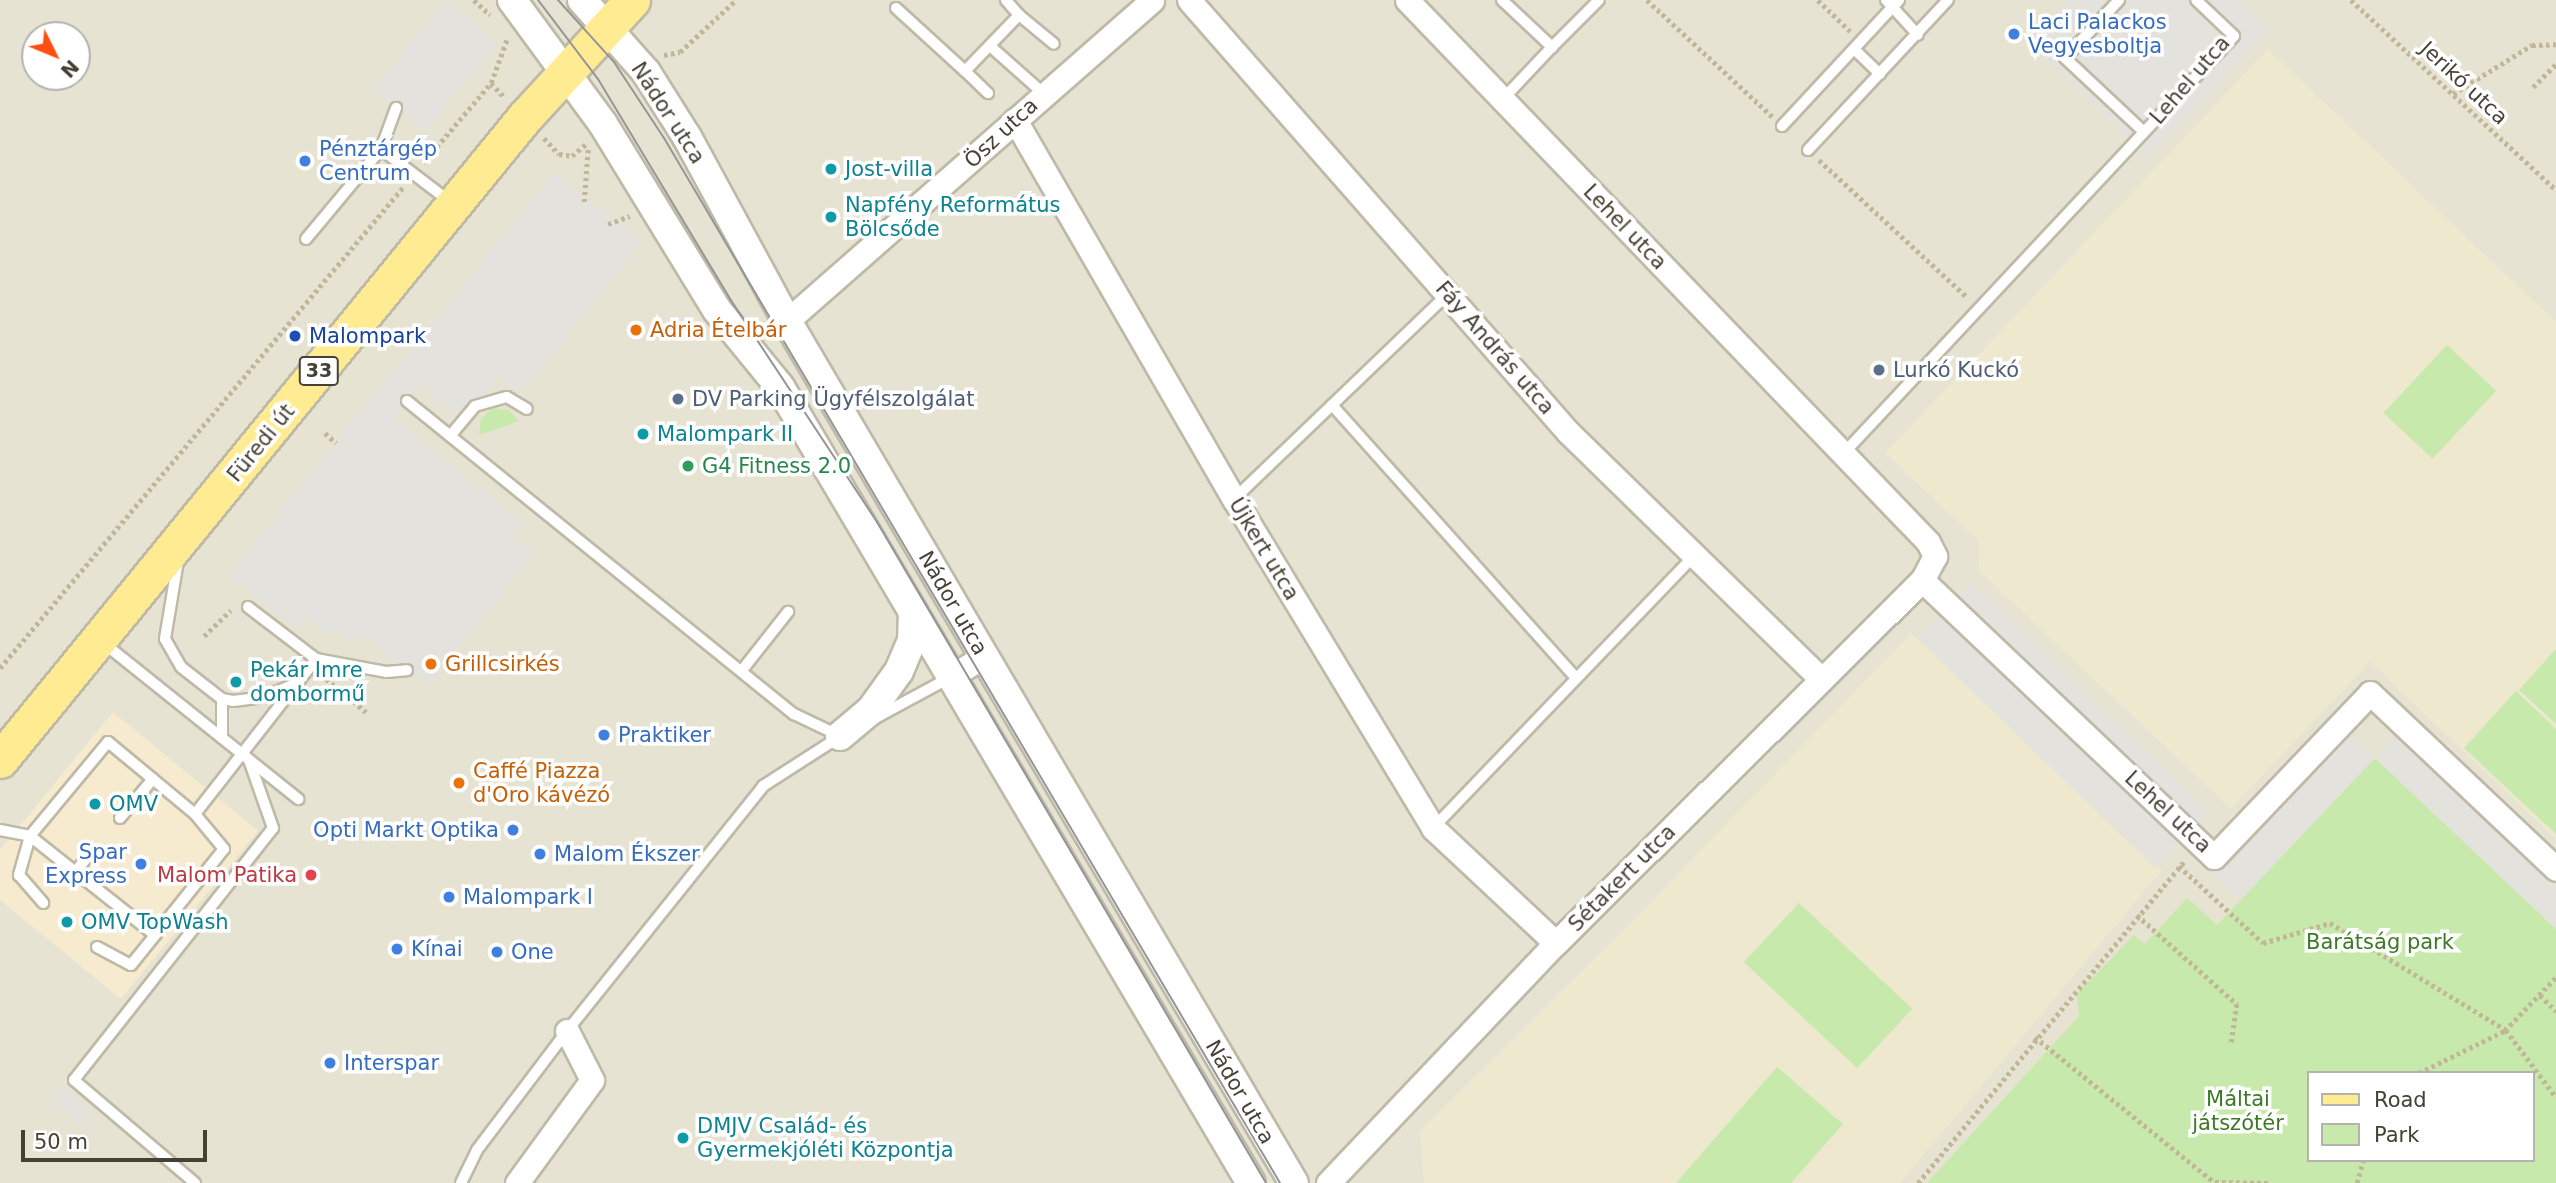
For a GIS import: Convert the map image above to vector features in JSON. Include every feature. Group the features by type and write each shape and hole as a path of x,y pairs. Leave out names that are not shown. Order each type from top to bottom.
{"main road":[{"name":"Füredi út","path":"0,760 524,118 632,0"}],"street":[{"name":"Nádor utca","path":"512,0 566,72 716,310 780,387 1251,1183"},
{"name":"Nádor utca","path":"582,0 646,72 669,108 787,321 1294,1183"},
{"name":"Ösz utca","path":"787,321 1152,0"},
{"name":"Fáy András utca","path":"1189,0 1568,432 1692,558 1821,679"},
{"name":"Lehel utca","path":"1407,0 1928,542 1936,556 1923,580 2214,857 2370,692 2556,869"},
{"name":"Újkert utca","path":"1015,120 1234,499 1433,828 1556,943"},
{"name":"Sétakert utca","path":"1328,1183 1556,943 1923,580"},
{"path":"840,736 871,710 899,671 912,640 913,612"},
{"path":"952,676 984,656"},
{"path":"517,1183 592,1080 567,1031"}],"lane":[{"path":"1006,0 1019,15 1054,44"},
{"path":"1502,0 1552,47"},
{"path":"1502,100 1599,0"},
{"path":"1782,126 1857,45 1888,5 1899,0"},
{"path":"1808,150 1948,0"},
{"name":"Lehel utca","path":"2119,0 2064,58 2144,132"},
{"name":"Lehel utca","path":"1843,454 2234,36 2196,0"},
{"path":"1888,5 1918,35"},
{"path":"896,8 988,93"},
{"path":"965,71 1019,15"},
{"path":"1857,45 1880,74"},
{"path":"990,46 1044,94"},
{"path":"306,239 381,149 396,108"},
{"path":"381,149 454,205"},
{"path":"1234,499 1448,294"},
{"path":"450,436 475,406 507,397 527,410"},
{"path":"407,401 743,669 794,714 840,736"},
{"path":"1332,405 1576,678"},
{"path":"184,537 164,639 181,667 222,699 264,697 297,683"},
{"path":"1433,828 1692,558"},
{"path":"248,607 316,659 386,672 407,670"},
{"path":"743,669 788,612"},
{"path":"99,639 298,799"},
{"path":"195,814 245,757 316,659"},
{"path":"461,1183 477,1150 567,1031 763,786 840,736 952,676"},
{"path":"222,699 222,738"},
{"path":"43,903 19,875 30,836 54,817 93,769 108,742 195,814 224,849 131,965 97,947"},
{"path":"195,1183 74,1080 273,828 245,757"},
{"path":"120,818 129,799 157,782"},
{"path":"0,830 30,836 155,935"},
{"path":"75,872 91,853"}],"path":[{"path":"680,52 736,0"},
{"path":"1818,0 1857,45"},
{"name":"Jerikó utca","path":"2351,0 2556,190"},
{"path":"0,668 491,83 508,42 505,30"},
{"path":"2453,94 2532,45 2556,44"},
{"path":"2533,88 2556,64"},
{"path":"491,83 559,153 572,156 588,143 584,202"},
{"path":"608,224 640,212"},
{"path":"325,433 336,443"},
{"path":"204,636 234,607 248,607"},
{"path":"320,675 366,712"},
{"path":"1918,1183 2035,1037 2179,866 2201,844"},
{"path":"2179,866 2263,943 2330,923 2506,1030 2556,1097"},
{"path":"2137,915 2237,1004 2231,1045"},
{"path":"2423,1071 2506,1030 2556,978"},
{"path":"2540,995 2556,1010"},
{"path":"2035,1037 2215,1182 2270,1183"},
{"path":"2357,1183 2362,1162"}],"shaded area":[{"path":"0,0 2556,0 2556,1183 0,1183"},
{"path":"447,0 498,43 424,131 373,88"},
{"path":"2068,0 2239,0 2270,29 2149,156 2028,42"},
{"path":"2268,49 2556,322 2556,839 2370,662 2231,809 1979,571 1978,541 1885,453"},
{"path":"554,172 641,242 520,394 499,377 464,420 420,385 393,418 524,524 513,538 533,554 427,686 363,635 353,646 332,629 326,635 304,617 295,628 229,575"},
{"path":"1970,582 2209,813 2155,868 1917,637"},
{"path":"1911,633 2162,870 1900,1183 1424,1183 1420,1131 1642,911"},
{"path":"113,712 258,831 121,999 0,900 0,850"},
{"path":"2340,725 2375,758 2240,900 2205,867"},
{"path":"2405,726 2556,869 2556,929 2375,758"},
{"path":"61,1086 91,1112 80,1125 50,1099"}],"green space":[{"path":"2447,345 2496,391 2433,459 2384,413"},
{"path":"493,408 509,410 519,421 479,435 481,419"},
{"path":"2556,649 2556,724 2519,690"},
{"path":"2516,691 2556,729 2556,834 2464,748"},
{"name":"Barátság park","path":"2375,758 2556,929 2556,1183 1927,1183 2079,1016 2077,994 2134,935 2145,944 2187,898 2217,925"},
{"path":"1799,903 1912,1009 1857,1068 1744,962"},
{"path":"1777,1067 1843,1124 1791,1183 1676,1183"}],"tram line":[{"path":"538,0 598,79 730,299 877,522 1266,1183"},
{"path":"558,0 614,62 664,138 1280,1183"}],"place":[{"name":"Laci Palackos Vegyesboltja","path":"2014,34"},
{"name":"Pénztárgép Centrum","path":"305,161"},
{"name":"Jost-villa","path":"831,169"},
{"name":"Napfény Református Bölcsőde","path":"831,217"},
{"name":"Adria Ételbár","path":"636,330"},
{"name":"Malompark","path":"295,336"},
{"name":"Lurkó Kuckó","path":"1879,370"},
{"name":"DV Parking Ügyfélszolgálat","path":"678,399"},
{"name":"Malompark II","path":"643,434"},
{"name":"G4 Fitness 2.0","path":"688,466"},
{"name":"Grillcsirkés","path":"431,664"},
{"name":"Pekár Imre dombormű","path":"236,682"},
{"name":"Praktiker","path":"604,735"},
{"name":"Caffé Piazza d'Oro kávézó","path":"459,783"},
{"name":"OMV","path":"95,804"},
{"name":"Opti Markt Optika","path":"513,830"},
{"name":"Malom Ékszer","path":"540,854"},
{"name":"Spar Express","path":"141,864"},
{"name":"Malom Patika","path":"311,875"},
{"name":"Malompark I","path":"449,897"},
{"name":"OMV TopWash","path":"67,922"},
{"name":"Kínai","path":"397,949"},
{"name":"One","path":"497,952"},
{"name":"Interspar","path":"330,1063"},
{"name":"DMJV Család- és Gyermekjóléti Központja","path":"683,1138"}],"park label":[{"name":"Máltai játszótér","path":"2238,1111"}]}
